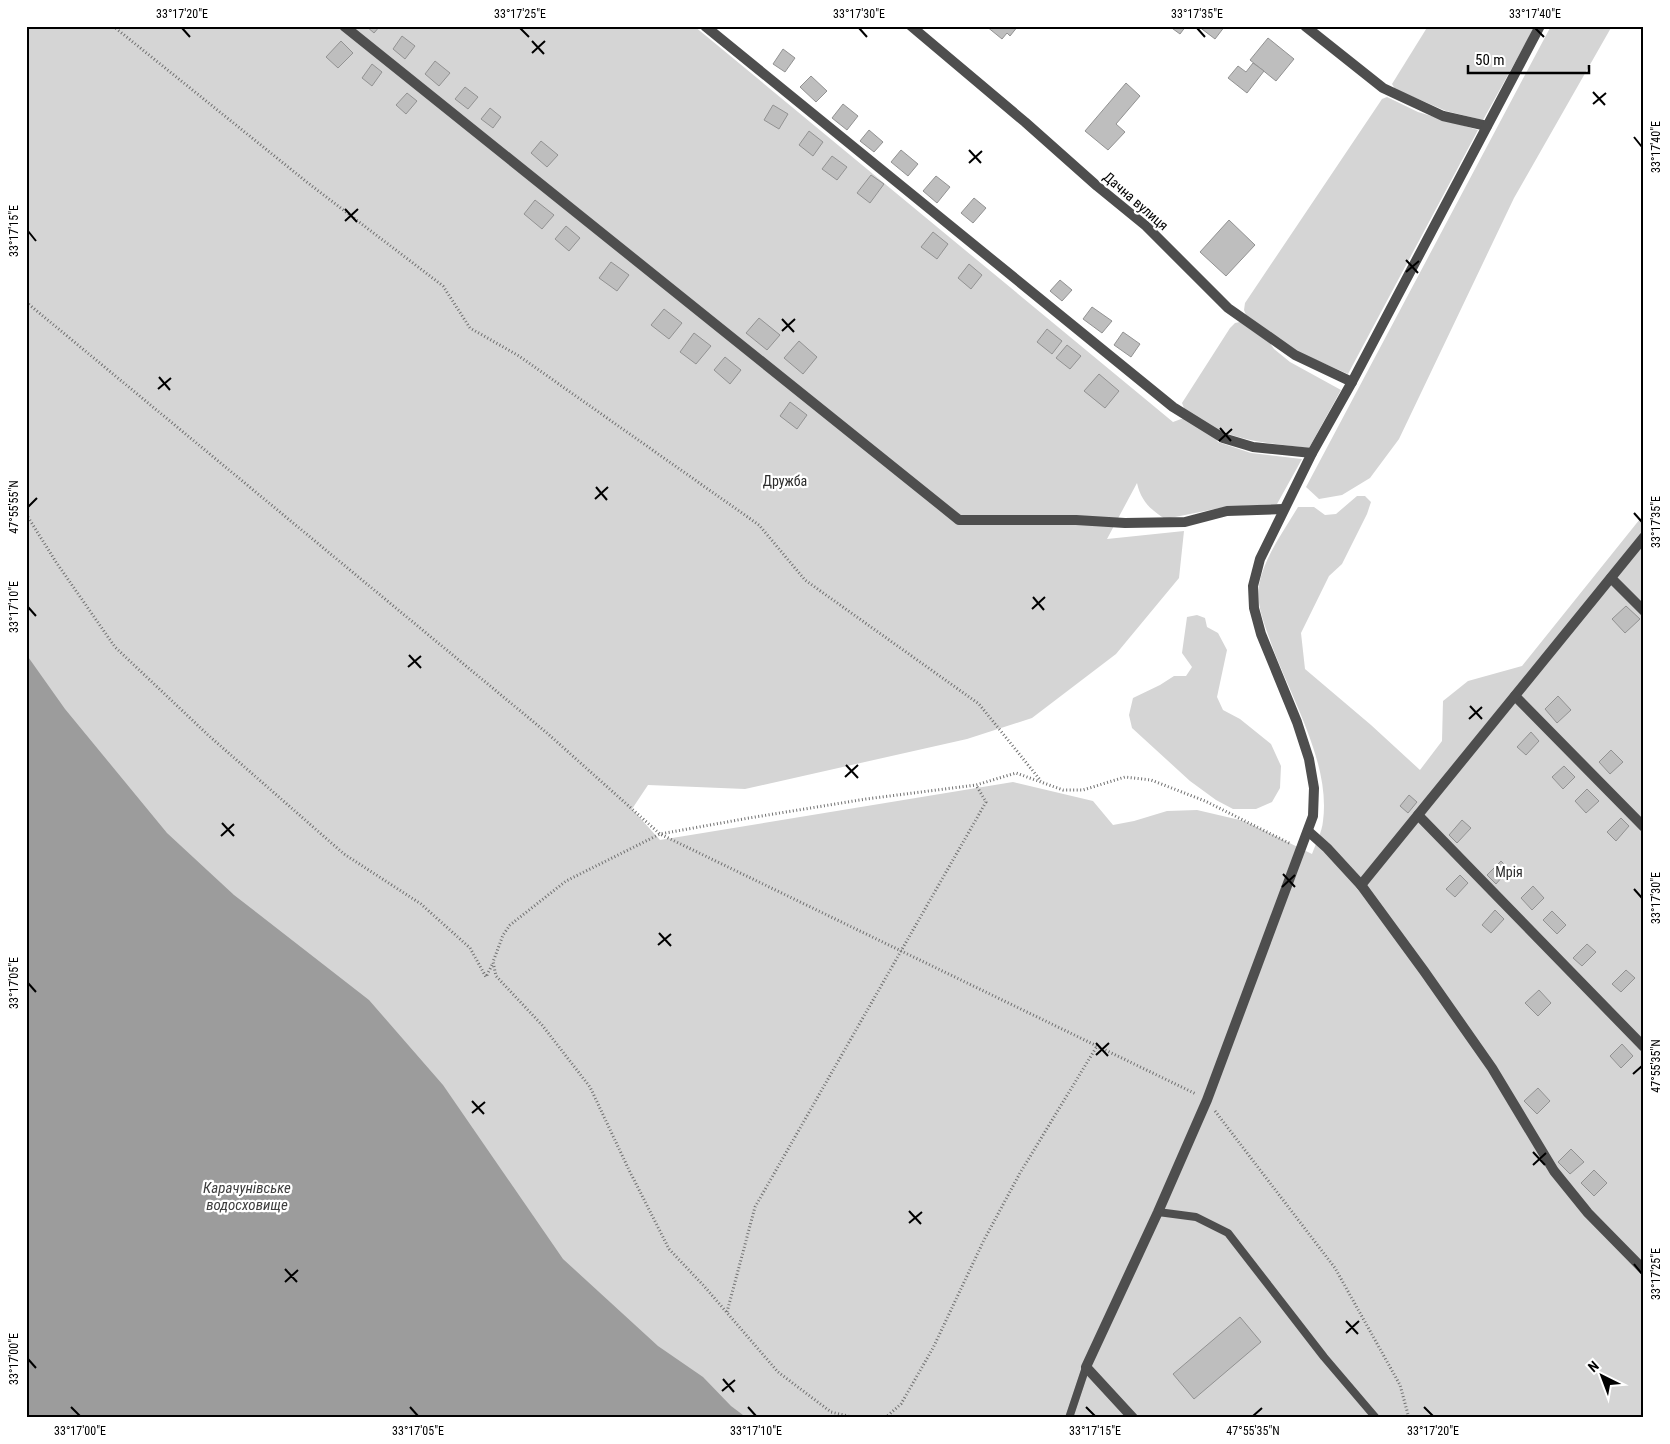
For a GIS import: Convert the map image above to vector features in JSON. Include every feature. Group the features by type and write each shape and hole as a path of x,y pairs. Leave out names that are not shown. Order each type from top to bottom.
{"street":[{"path":"344,26 959,520 1076,520 1125,523 1185,522 1227,511 1283,509"},
{"path":"705,26 1173,407 1223,438 1253,447 1312,453"},
{"name":"Дачна вулиця","path":"911,26 1146,226 1228,308 1295,355 1352,382"},
{"path":"1305,26 1383,88 1443,116 1487,126"},
{"path":"1134,1418 1086,1366 1158,1212 1207,1100 1312,816 1314,788 1309,759 1297,722 1261,634 1254,608 1253,586 1260,559 1312,453 1352,382 1540,26"},
{"path":"1361,885 1644,538"},
{"path":"1611,578 1644,611"},
{"path":"1515,696 1644,827"},
{"path":"1418,815 1644,1046"},
{"path":"1308,831 1327,848 1361,885 1492,1068 1554,1171 1588,1214 1644,1270"}],"lane":[{"path":"1158,1212 1196,1217 1228,1233 1324,1357 1376,1418"},
{"path":"1069,1418 1086,1366"}],"path":[{"path":"113,26 308,183 443,286 470,328 519,356 760,525 805,580 979,704 1042,781"},
{"path":"26,302 547,733 660,834 1207,1100 1335,1268 1400,1385 1409,1418"},
{"path":"26,514 56,562 115,647 208,735 344,854 421,904 470,948 486,977 503,935 510,924 566,881 660,834 827,805 976,785 1016,773 1063,790 1083,790 1124,777 1151,780 1205,801 1301,849"},
{"path":"727,1312 755,1207 986,802 976,785"},
{"path":"493,962 496,976 542,1025 590,1087 669,1250 704,1286 778,1372 831,1412 856,1418"},
{"path":"885,1418 901,1404 933,1348 984,1240 1020,1173 1097,1046"}],"green space":[{"path":"26,26 694,26 1173,422 1186,419 1214,437 1218,442 1251,453 1302,459 1277,504 1225,507 1165,519 1147,504 1141,495 1137,483 1107,539 1184,531 1179,578 1116,654 1032,718 967,739 745,789 648,785 632,809 660,840 1013,782 1093,801 1113,825 1167,811 1197,810 1244,821 1312,854 1323,821 1324,799 1321,776 1307,729 1265,627 1258,592 1265,564 1298,507 1314,507 1325,515 1336,514 1357,496 1365,496 1371,502 1342,564 1329,576 1301,633 1305,669 1420,770 1442,741 1443,701 1468,681 1522,666 1644,514 1644,1418 640,1418 26,745"},
{"path":"1428,26 1533,26 1533,30 1483,120 1446,111 1395,89 1392,84"},
{"path":"1551,26 1612,26 1514,198 1399,439 1370,478 1342,495 1319,499 1306,487"},
{"path":"1387,97 1418,112 1478,130 1348,374 1298,352 1246,315 1244,310 1245,303 1382,99"},
{"path":"1240,322 1270,343 1274,349 1290,362 1341,390 1309,448 1259,442 1227,433 1197,419 1184,408 1182,403 1230,328 1235,323"},
{"path":"1197,615 1205,618 1207,627 1218,633 1227,650 1217,697 1223,710 1240,719 1271,744 1281,766 1280,788 1272,802 1256,809 1233,809 1216,800 1190,781 1132,728 1129,715 1133,698 1174,676 1186,676 1192,667 1182,653 1187,617"}],"water":[{"name":"Карачунівське водосховище","path":"26,654 65,709 167,833 234,895 369,1000 443,1085 563,1259 658,1346 703,1377 731,1406 747,1418 26,1418"}],"building":[{"path":"366,26 380,26 374,33"},
{"path":"986,26 1018,26 1010,36 1007,33 1002,39"},
{"path":"1169,26 1186,26 1180,34"},
{"path":"1198,26 1225,26 1215,39"},
{"path":"402,36 415,46 405,59 393,49"},
{"path":"1268,38 1294,59 1276,81 1250,60"},
{"path":"341,41 353,53 338,68 326,57"},
{"path":"783,49 795,58 785,72 773,64"},
{"path":"435,61 450,73 439,86 425,74"},
{"path":"1253,63 1264,71 1247,93 1228,78 1238,66 1246,72"},
{"path":"372,64 382,72 372,86 362,78"},
{"path":"811,76 827,91 816,102 800,87"},
{"path":"1126,83 1140,96 1116,124 1125,132 1108,150 1085,131"},
{"path":"465,87 478,97 468,109 455,99"},
{"path":"407,93 417,101 406,114 396,105"},
{"path":"843,104 858,116 847,130 832,118"},
{"path":"773,105 788,114 779,129 764,120"},
{"path":"490,108 501,117 493,128 481,119"},
{"path":"869,130 883,142 874,152 860,141"},
{"path":"809,131 823,142 813,156 799,145"},
{"path":"541,141 558,155 547,167 531,153"},
{"path":"901,150 918,164 908,176 891,162"},
{"path":"832,156 847,167 837,180 822,169"},
{"path":"871,175 884,184 870,203 857,193"},
{"path":"936,176 950,187 937,203 923,191"},
{"path":"974,198 986,208 973,223 961,213"},
{"path":"535,200 554,215 542,229 524,214"},
{"path":"1229,220 1255,245 1226,276 1200,252"},
{"path":"566,226 580,238 569,251 555,239"},
{"path":"933,232 948,244 937,259 921,247"},
{"path":"611,262 629,275 617,291 599,278"},
{"path":"969,264 982,275 971,289 958,278"},
{"path":"1060,280 1072,290 1062,301 1050,291"},
{"path":"1092,307 1112,321 1102,333 1083,319"},
{"path":"664,309 682,323 669,339 651,325"},
{"path":"759,318 780,335 767,350 746,333"},
{"path":"1047,329 1062,341 1052,354 1037,342"},
{"path":"1123,332 1140,344 1131,357 1114,345"},
{"path":"694,333 711,346 696,364 680,352"},
{"path":"799,341 817,357 803,374 784,358"},
{"path":"1067,345 1081,356 1070,369 1056,358"},
{"path":"725,357 741,370 730,384 714,370"},
{"path":"1099,374 1119,391 1105,408 1084,391"},
{"path":"790,402 807,415 797,429 780,416"},
{"path":"1626,606 1640,619 1625,633 1612,619"},
{"path":"1558,696 1571,710 1557,723 1545,709"},
{"path":"1531,732 1539,741 1526,755 1517,747"},
{"path":"1611,750 1623,762 1610,774 1599,762"},
{"path":"1564,766 1575,777 1563,789 1552,777"},
{"path":"1587,789 1599,801 1586,813 1575,801"},
{"path":"1409,795 1417,802 1408,813 1400,806"},
{"path":"1621,818 1629,826 1616,841 1607,832"},
{"path":"1462,820 1471,828 1457,843 1449,835"},
{"path":"1501,861 1509,869 1496,884 1487,875"},
{"path":"1460,875 1468,883 1455,897 1446,889"},
{"path":"1533,886 1544,898 1532,910 1521,898"},
{"path":"1495,910 1504,919 1491,933 1482,925"},
{"path":"1552,911 1566,925 1557,934 1543,920"},
{"path":"1587,944 1596,952 1582,966 1573,958"},
{"path":"1626,970 1635,978 1621,992 1612,984"},
{"path":"1539,990 1551,1003 1538,1016 1525,1003"},
{"path":"1622,1044 1633,1056 1621,1068 1610,1056"},
{"path":"1538,1088 1550,1101 1537,1114 1524,1101"},
{"path":"1571,1149 1584,1162 1570,1174 1558,1162"},
{"path":"1594,1170 1607,1183 1594,1196 1581,1183"},
{"path":"1240,1317 1261,1342 1194,1399 1173,1374"}],"park label":[{"name":"Дружба","path":"785,481"},
{"name":"Мрія","path":"1509,872"}]}
